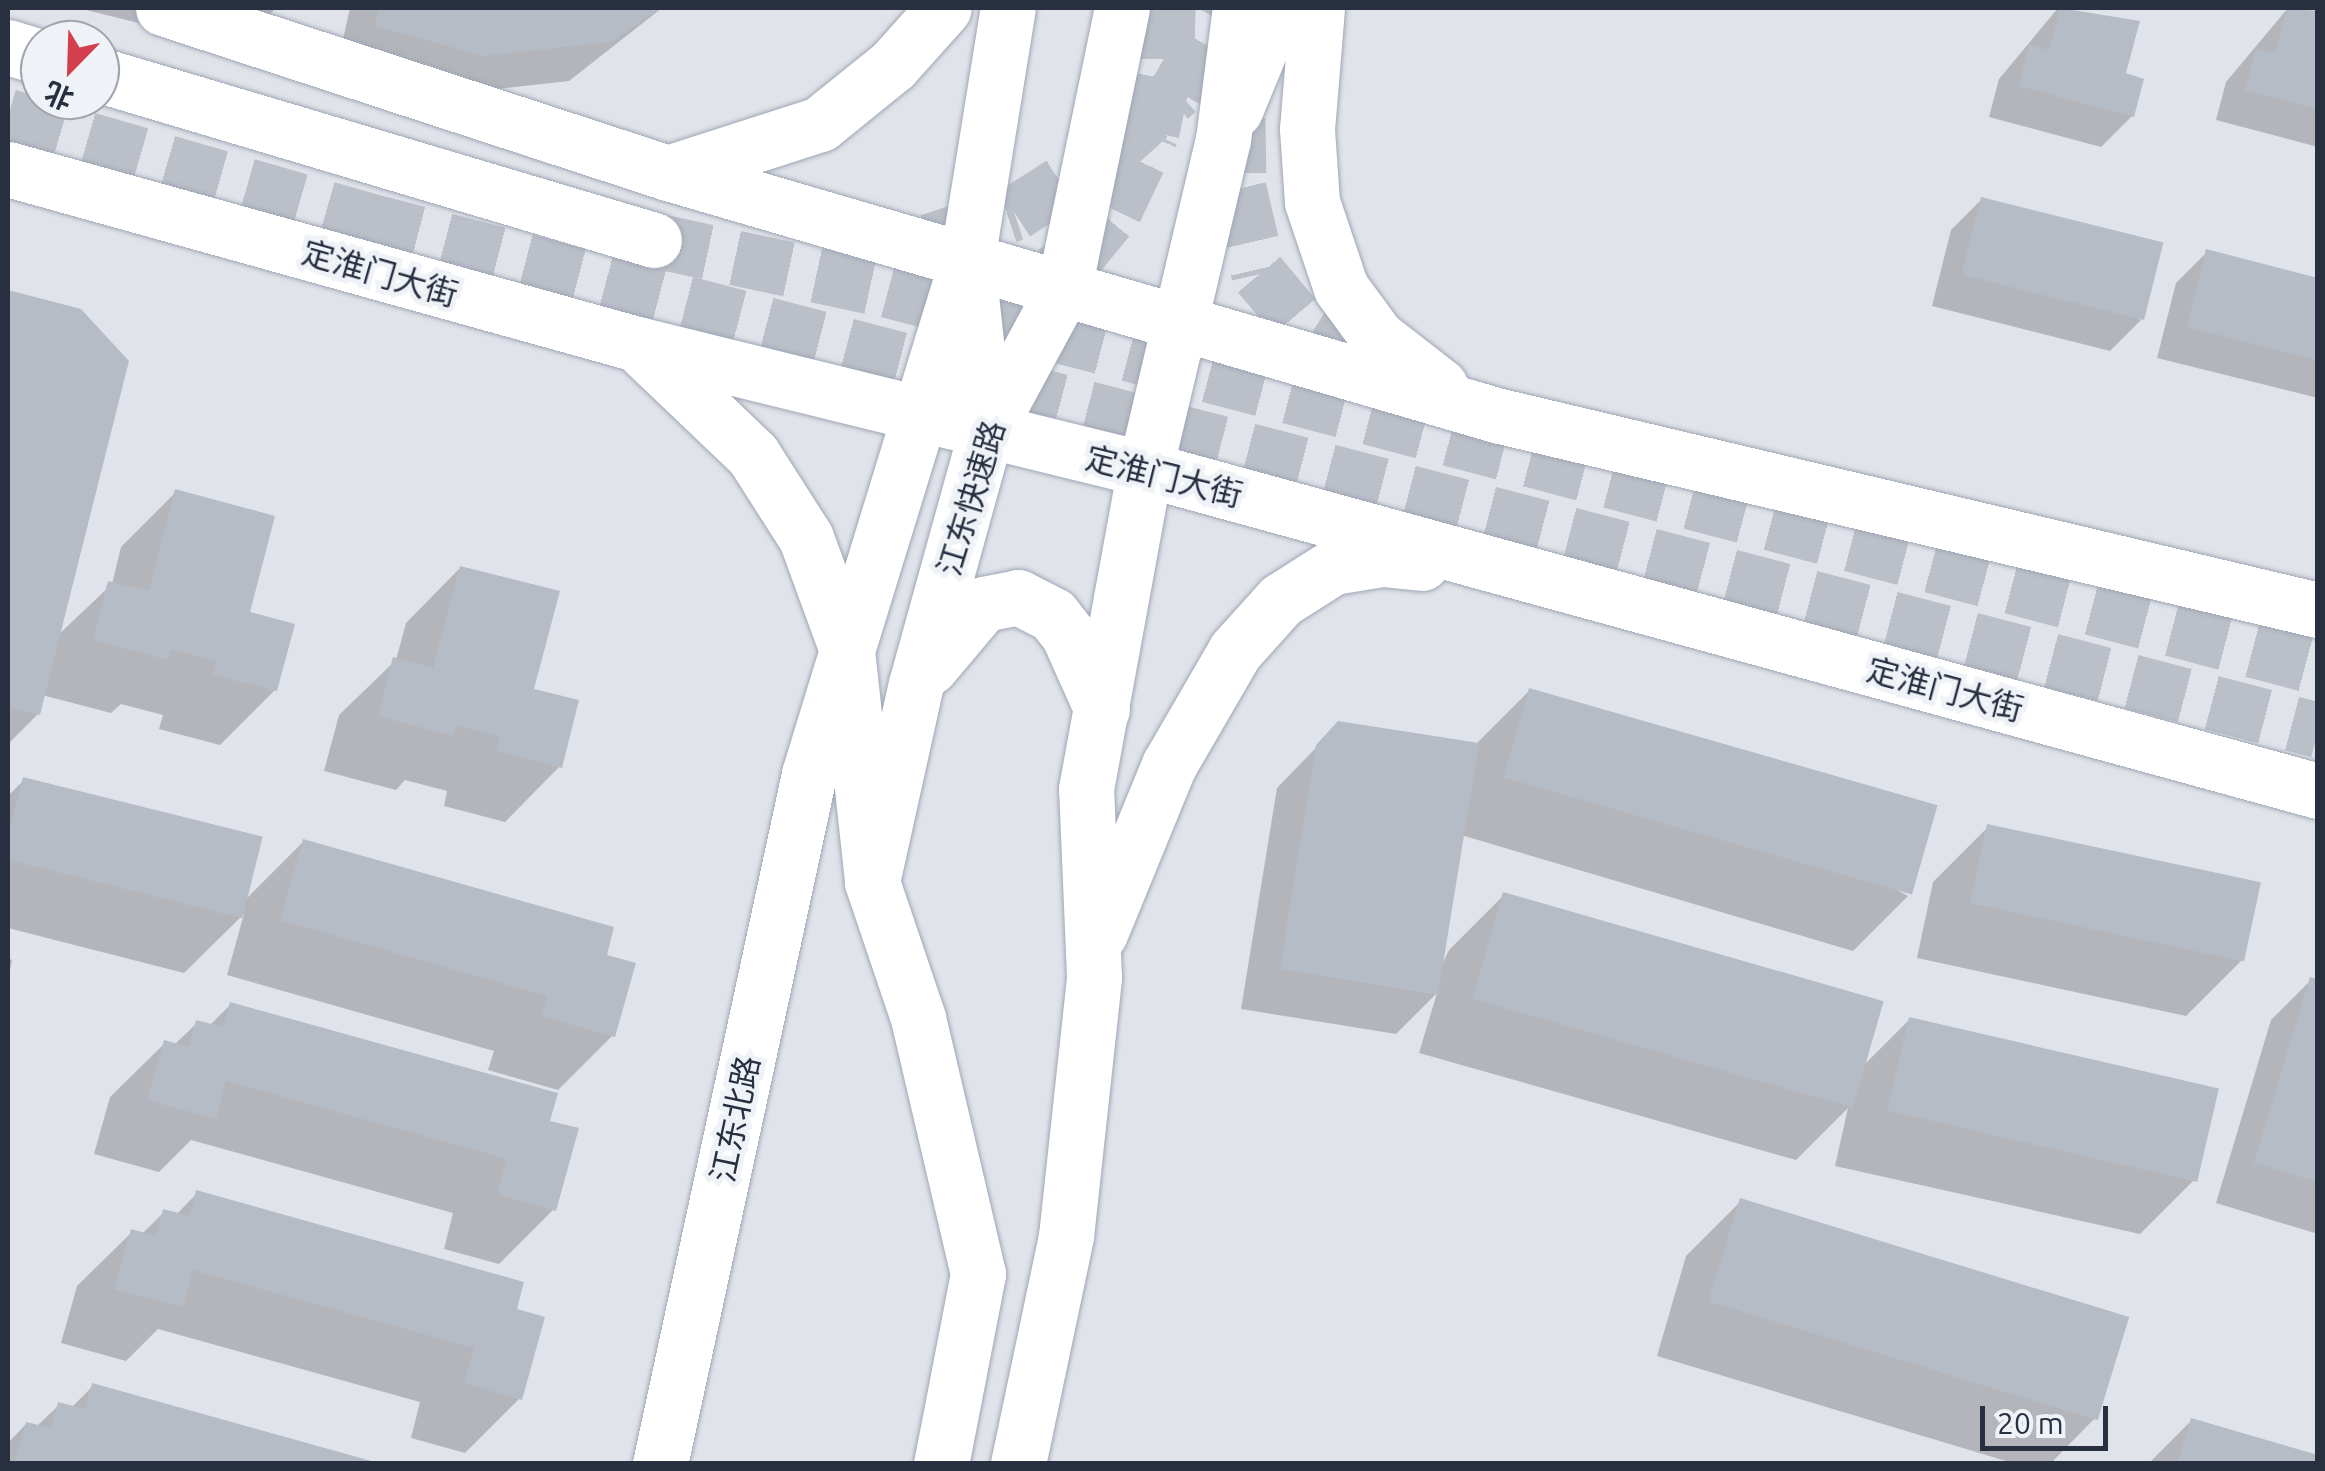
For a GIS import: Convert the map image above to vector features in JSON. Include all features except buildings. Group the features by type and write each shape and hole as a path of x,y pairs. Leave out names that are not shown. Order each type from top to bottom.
{"main road":[{"path":"163,8 668,172 1496,414 2318,610"},
{"path":"668,172 820,124 892,65 944,8"},
{"path":"986,432 966,260 1008,8"},
{"name":"江东快速路","path":"872,882 916,684 986,432 1064,288 1122,8"},
{"path":"1018,1464 1066,1236 1093,950 1086,789 1145,470 1223,140 1240,8"},
{"path":"1223,140 1278,8"},
{"path":"1317,8 1307,130 1312,202 1342,288 1378,338 1430,381 1496,414"},
{"path":"120,81 654,240"},
{"name":"定淮门大街","path":"8,169 637,344 1145,470 2318,791"},
{"name":"江东北路","path":"660,1464 810,774 966,260"},
{"path":"637,344 753,455 806,538 847,650 872,882 918,1018 978,1274 941,1464"},
{"path":"1093,950 1202,698 1281,600 1333,567 1382,558 1535,576"},
{"path":"916,684 983,604 1018,596 1054,615 1068,634 1102,710"}],"tunnel":[{"path":"1052,273 1073,261 1115,210 1152,132 1167,59 1168,8"},
{"path":"929,241 1015,213 1108,153 1177,91 1223,8"},
{"path":"8,116 365,219 2318,730"},
{"path":"1238,118 1239,188 1259,274 1310,335 1370,373"},
{"path":"654,240 888,290 2318,667"}]}
